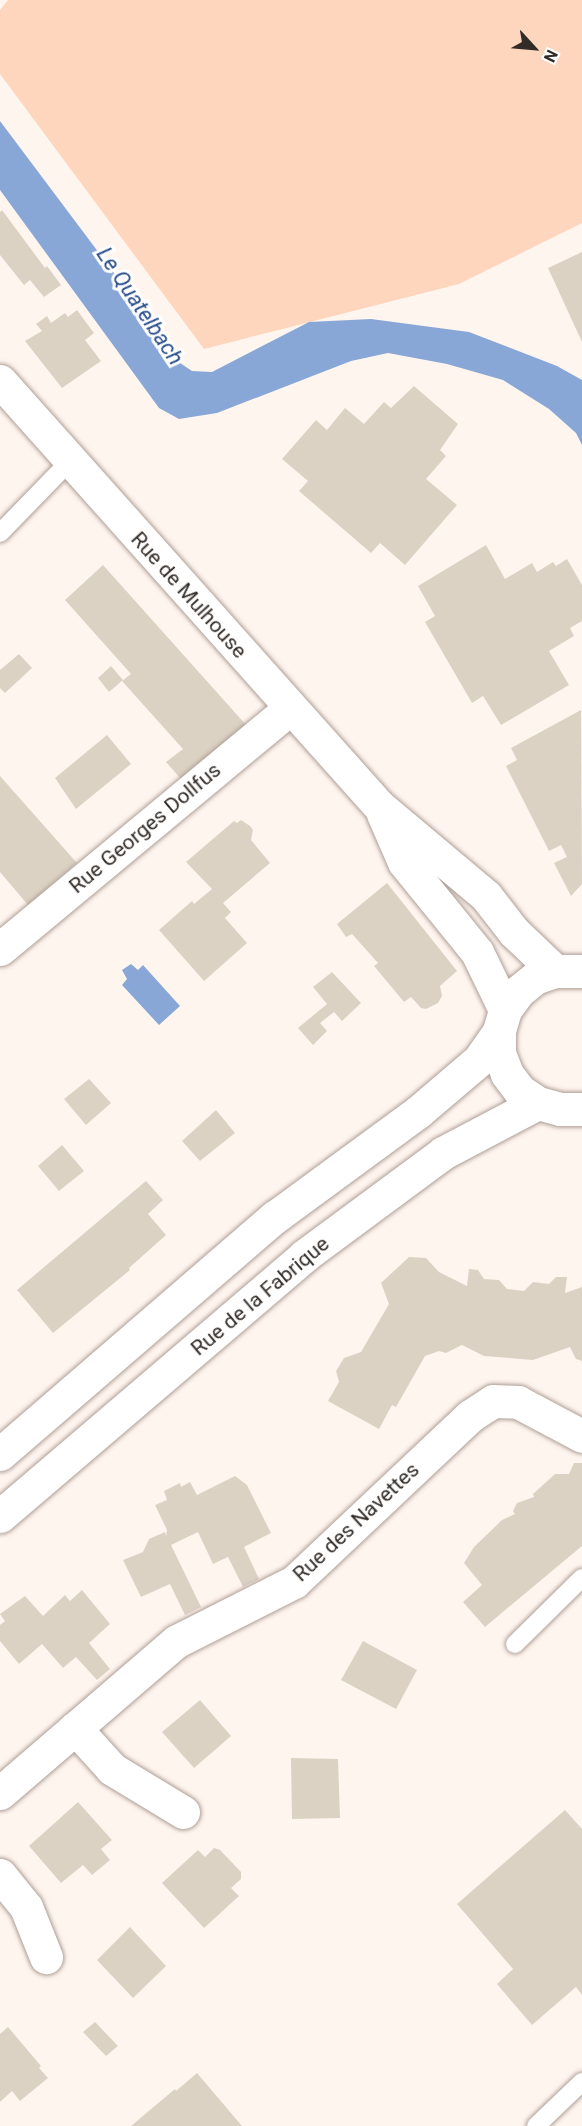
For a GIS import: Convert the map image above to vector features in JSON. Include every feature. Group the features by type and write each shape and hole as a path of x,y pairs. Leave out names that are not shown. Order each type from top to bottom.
{"main road":[{"name":"Rue de Mulhouse","path":"0,381 69,462 380,807 486,896 514,932 574,970"},
{"name":"Rue Georges Dollfus","path":"0,949 290,708"},
{"name":"Rue de Mulhouse","path":"380,807 404,862 477,952 502,1020"},
{"path":"0,1454 275,1217 418,1112 479,1060 518,992 535,978 574,970"},
{"path":"502,1020 499,1053 507,1074 520,1091 538,1103 560,1110 582,1109"},
{"name":"Rue de la Fabrique","path":"0,1516 304,1256 443,1153 538,1103"},
{"name":"Rue des Navettes","path":"0,1793 177,1641 294,1582 470,1416 493,1401 518,1402 582,1436"},
{"path":"75,1728 112,1769 183,1812"},
{"path":"0,1875 26,1907 46,1957"}],"lane":[{"path":"0,533 69,462"},
{"path":"515,1644 582,1578"},
{"path":"536,2126 582,2082"}],"shaded area":[{"path":"8,0 582,0 582,223 459,284 204,349 0,74 0,10"}],"water":[{"path":"0,121 135,301 171,357 192,371 212,372 309,322 371,319 469,332 557,366 582,380 582,445 576,433 549,409 503,380 447,364 388,353 351,361 217,413 179,419 159,408 0,190"},
{"path":"131,964 138,970 143,965 180,1006 159,1025 122,985 127,979 122,970"}],"building":[{"path":"2,210 45,268 47,266 61,285 44,297 30,280 24,285 0,255 0,212"},
{"path":"582,252 582,342 548,268"},
{"path":"77,310 94,333 85,340 101,361 62,388 25,341 42,331 36,324 47,316 51,323 65,313 68,317"},
{"path":"414,386 458,424 440,450 446,456 426,479 457,505 405,565 380,543 371,553 299,491 308,481 282,459 316,420 327,430 345,408 364,424 384,402 391,408"},
{"path":"486,545 505,579 532,563 537,572 553,562 556,566 567,559 582,585 582,621 570,628 574,636 549,651 569,685 501,725 483,696 472,703 425,622 435,616 418,586"},
{"path":"103,565 247,726 181,779 166,762 183,749 122,681 131,674 65,600"},
{"path":"19,654 32,668 5,693 0,688 0,670"},
{"path":"111,666 123,680 109,692 98,678"},
{"path":"581,710 582,884 571,896 554,863 567,857 561,845 549,851 506,766 517,760 511,748"},
{"path":"107,735 131,764 76,809 55,778"},
{"path":"0,776 77,863 28,905 0,872"},
{"path":"241,820 253,830 251,840 270,863 223,903 231,912 225,918 247,943 204,981 159,930 192,901 194,904 212,889 186,862 234,821 237,823"},
{"path":"387,883 457,971 440,986 442,996 438,1003 426,1009 421,1008 411,997 404,1002 374,966 378,963 352,934 346,937 337,924"},
{"path":"332,972 361,1003 342,1021 334,1012 320,1023 327,1031 313,1045 298,1028 327,1004 313,987"},
{"path":"89,1079 111,1103 86,1125 64,1099"},
{"path":"216,1110 235,1133 200,1161 182,1141"},
{"path":"62,1145 84,1171 59,1191 38,1166"},
{"path":"146,1181 163,1200 148,1214 166,1235 129,1268 130,1270 53,1333 17,1290"},
{"path":"409,1257 426,1258 439,1272 467,1286 469,1269 478,1270 484,1279 499,1280 507,1289 524,1291 533,1282 549,1284 556,1277 567,1277 565,1293 582,1287 582,1361 576,1359 570,1347 533,1360 484,1356 462,1345 446,1353 439,1351 425,1356 396,1407 392,1405 379,1429 328,1401 339,1382 336,1371 344,1358 361,1352 389,1304 381,1283"},
{"path":"574,1463 582,1463 582,1546 485,1627 463,1602 482,1585 464,1563 474,1547 502,1520 515,1514 513,1511 517,1503 534,1497 533,1494 555,1474 569,1474"},
{"path":"235,1476 247,1485 271,1533 244,1547 259,1579 243,1587 228,1557 213,1564 198,1532 171,1545 201,1607 185,1615 170,1584 141,1597 123,1560 143,1552 149,1539 165,1532 166,1536 167,1530 155,1505 167,1500 164,1491 180,1483 181,1487 190,1482 197,1495"},
{"path":"82,1590 110,1624 89,1643 110,1669 97,1680 76,1657 63,1668 42,1644 19,1664 0,1641 0,1625 5,1621 0,1614 25,1596 43,1616 65,1595 70,1601"},
{"path":"363,1641 417,1670 396,1709 341,1680"},
{"path":"200,1700 231,1736 194,1768 162,1732"},
{"path":"291,1758 338,1759 340,1818 292,1819"},
{"path":"78,1802 112,1840 101,1849 110,1860 92,1875 83,1865 61,1883 29,1846"},
{"path":"565,1810 582,1829 582,1995 576,1987 532,2025 497,1984 513,1969 457,1904"},
{"path":"214,1848 220,1850 241,1872 241,1879 231,1888 239,1896 204,1928 162,1883 198,1850 205,1857"},
{"path":"130,1927 166,1966 133,1998 97,1960"},
{"path":"95,2022 118,2046 106,2056 83,2032"},
{"path":"8,2027 41,2066 39,2068 48,2078 20,2101 12,2091 0,2102 0,2034"},
{"path":"197,2073 242,2126 131,2126 175,2089 176,2091"}],"water label":[{"name":"Le Quatelbach","path":"140,306"}]}
